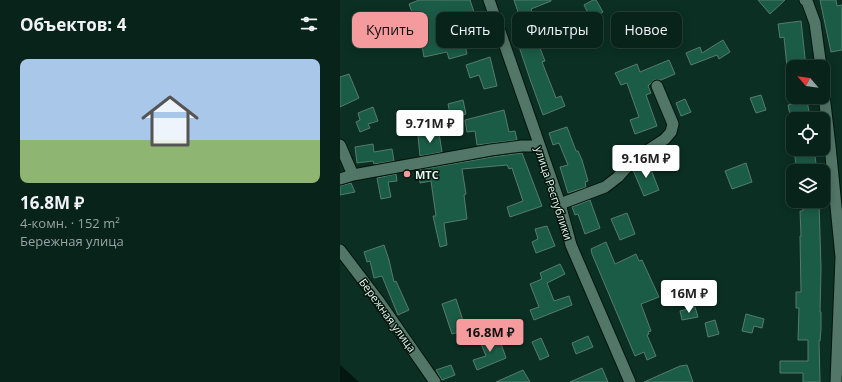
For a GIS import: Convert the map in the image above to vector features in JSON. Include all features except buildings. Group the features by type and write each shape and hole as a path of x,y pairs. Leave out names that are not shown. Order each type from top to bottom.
{"street":[{"name":"улица Республики","path":"490,0 560,204 571,245 630,382"},
{"path":"807,0 815,23 819,60"},
{"path":"560,204 605,187 618,177 633,160 665,139 671,132 673,124 657,86"},
{"path":"825,104 841,257 838,378"},
{"path":"340,145 353,175"},
{"path":"340,179 353,175 491,150 522,146 539,146"},
{"name":"Бережная улица","path":"340,250 378,300 435,382"}],"shaded area":[{"path":"340,365 359,382 340,382"}],"place":[{"name":"МТС","path":"407,174"}]}
